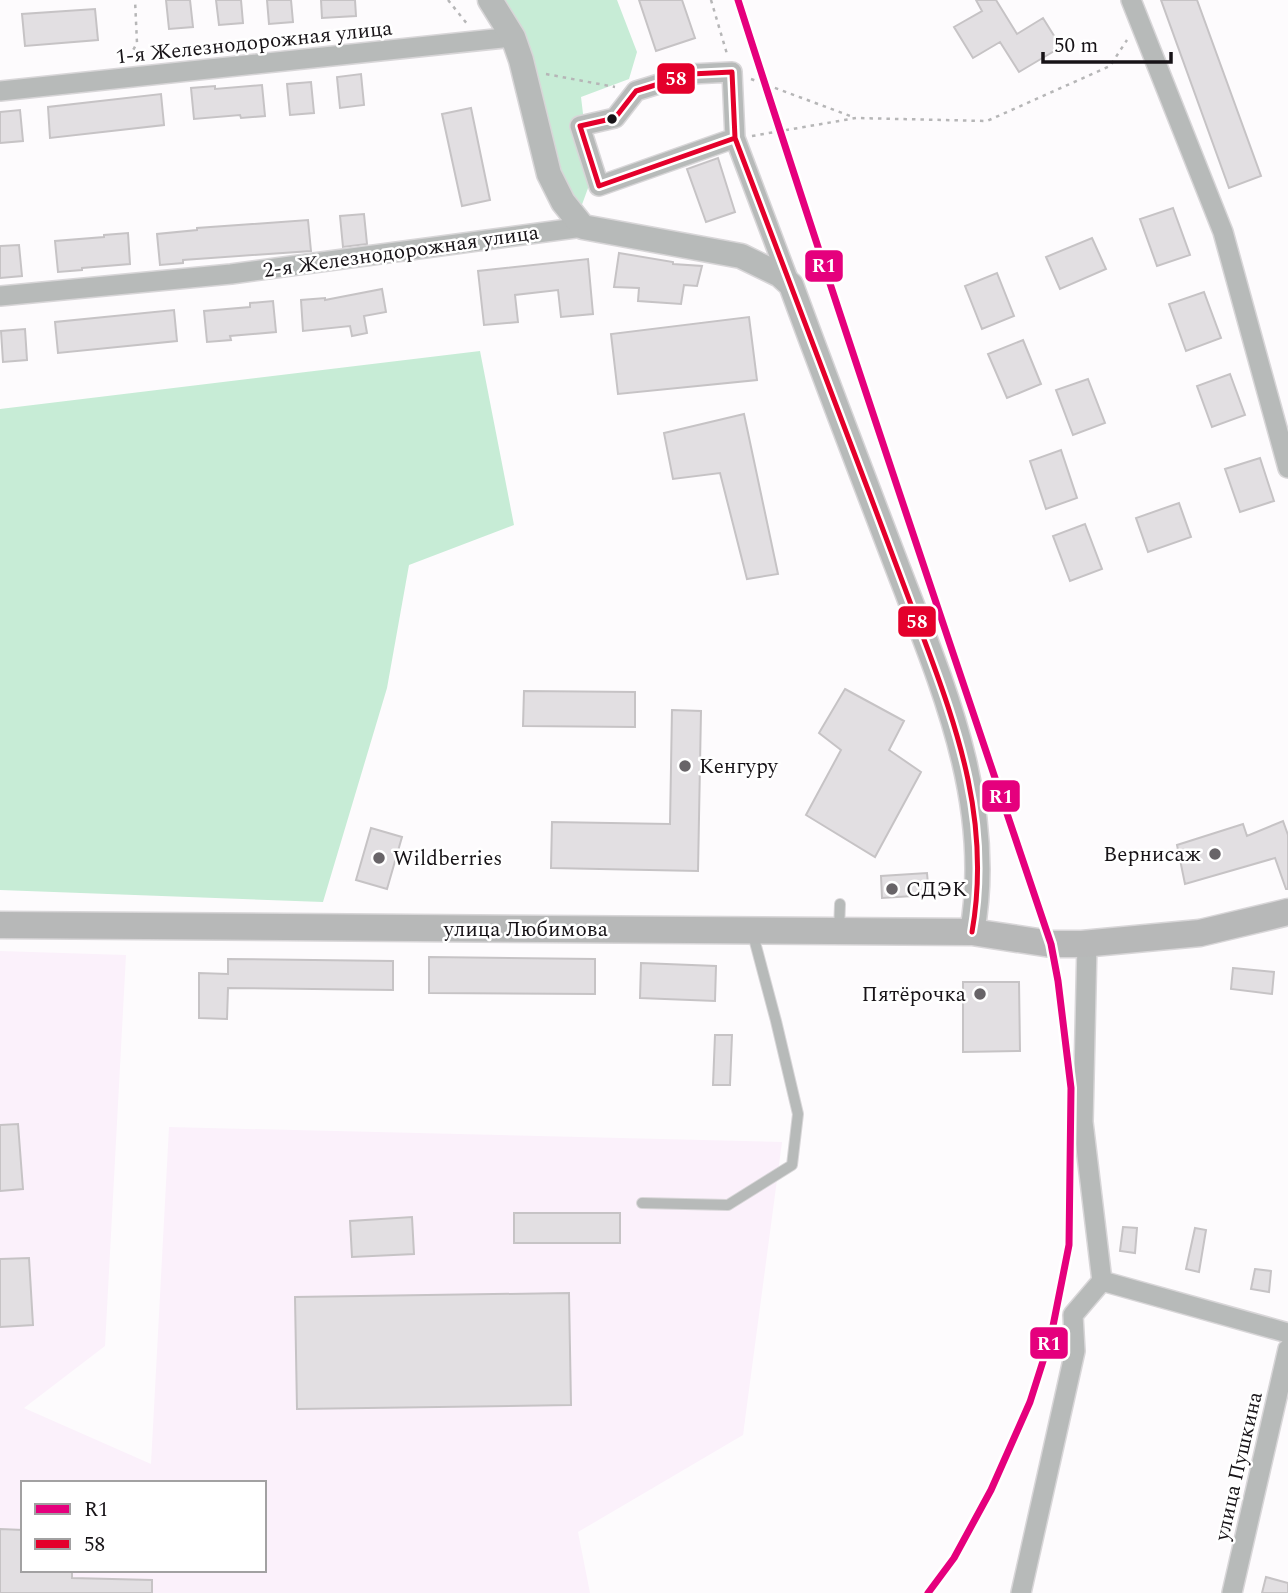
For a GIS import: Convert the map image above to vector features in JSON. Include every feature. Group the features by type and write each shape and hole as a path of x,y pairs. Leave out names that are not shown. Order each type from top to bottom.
{"main road":[{"name":"улица Любимова","path":"0,925 972,932 1051,944 1200,933 1288,912"}],"street":[{"path":"490,0 513,37 524,70 549,174 563,202 583,227"},
{"path":"1131,0 1223,232 1288,468"},
{"name":"1-я Железнодорожная улица","path":"0,91 513,37"},
{"path":"735,138 599,186 580,126 615,118 636,91 691,74 733,72 735,138 959,737 972,793 977,830 976,911 972,932"},
{"name":"2-я Железнодорожная улица","path":"0,296 231,274 583,227 741,256 780,275 791,285"},
{"path":"1021,1593 1075,1351 1073,1315 1102,1281 1083,1122 1087,943"},
{"path":"1102,1281 1288,1333"},
{"name":"улица Пушкина","path":"1232,1593 1288,1349"}],"lane":[{"path":"839,931 840,904"},
{"path":"642,1203 728,1205 792,1165 798,1114 752,931"}],"path":[{"path":"135,0 138,43 131,54 142,76"},
{"path":"448,0 482,41"},
{"path":"711,0 733,72 856,118"},
{"path":"735,138 856,118 987,121 1110,66 1140,22"},
{"path":"524,70 636,91"}],"shaded area":[{"path":"0,951 126,955 105,1346 24,1408 151,1464 169,1127 782,1142 743,1435 578,1532 590,1593 0,1593"}],"green space":[{"path":"501,0 617,0 637,52 629,79 581,97 591,180 580,210 550,149"},
{"path":"480,351 514,525 409,565 387,688 323,902 0,890 0,409"}],"building":[{"path":"166,0 190,0 193,27 169,29"},
{"path":"216,0 241,0 243,23 219,25"},
{"path":"267,0 291,0 293,22 269,24"},
{"path":"321,0 355,0 356,16 322,18"},
{"path":"639,0 682,0 695,38 656,51"},
{"path":"976,0 996,0 1017,34 1043,18 1061,47 1019,72 1000,42 973,58 954,27 982,11"},
{"path":"1161,0 1197,0 1261,176 1229,188"},
{"path":"95,9 98,40 25,46 22,14"},
{"path":"361,74 364,105 340,108 337,77"},
{"path":"311,82 314,113 290,115 287,84"},
{"path":"262,85 265,116 194,119 191,88"},
{"path":"161,94 164,125 50,138 48,107"},
{"path":"471,108 490,200 462,206 442,114"},
{"path":"20,110 23,141 0,143 0,112"},
{"path":"718,158 735,212 706,222 687,169"},
{"path":"1173,208 1190,255 1157,266 1140,219"},
{"path":"364,214 367,244 343,247 340,216"},
{"path":"308,220 311,251 183,260 183,263 160,265 157,234 197,228"},
{"path":"128,233 130,264 58,272 55,241"},
{"path":"1092,238 1106,269 1060,289 1046,257"},
{"path":"19,245 22,276 0,278 0,246"},
{"path":"619,253 673,264 702,266 697,286 684,285 681,304 638,301 639,288 614,287"},
{"path":"588,259 593,314 561,317 558,290 515,295 518,322 484,325 478,271"},
{"path":"997,273 1014,316 982,329 965,286"},
{"path":"382,289 386,312 364,316 367,333 352,336 350,326 303,331 301,300 325,300"},
{"path":"1204,292 1221,338 1186,351 1169,304"},
{"path":"273,301 276,332 230,336 231,340 207,342 204,311 250,307 250,303"},
{"path":"174,310 177,341 58,353 55,322"},
{"path":"749,317 757,380 618,394 611,334"},
{"path":"25,329 27,360 3,362 1,331"},
{"path":"1023,340 1041,384 1007,398 988,354"},
{"path":"1230,374 1245,415 1212,427 1197,386"},
{"path":"1088,379 1105,423 1073,435 1056,390"},
{"path":"744,414 778,574 747,579 720,473 673,479 664,433"},
{"path":"1061,450 1077,498 1046,509 1030,461"},
{"path":"1260,458 1274,501 1240,512 1225,469"},
{"path":"1179,503 1191,537 1148,552 1136,518"},
{"path":"1085,524 1102,569 1070,581 1053,536"},
{"path":"845,689 904,721 889,750 921,772 875,857 806,815 841,750 819,733"},
{"path":"524,691 635,692 635,727 523,726"},
{"name":"Кенгуру","path":"672,710 701,711 698,871 551,868 552,822 670,824"},
{"name":"Вернисаж","path":"1283,821 1288,835 1288,889 1275,858 1185,884 1177,845 1243,824 1247,836"},
{"name":"Wildberries","path":"371,828 402,837 387,889 356,880"},
{"path":"927,873 929,895 882,898 881,876"},
{"path":"429,957 595,959 595,994 429,993"},
{"path":"228,959 393,961 393,990 228,988 227,1019 199,1018 199,973 228,974"},
{"path":"641,963 716,966 715,1001 640,998"},
{"path":"1233,968 1274,972 1272,994 1231,989"},
{"path":"963,982 1019,982 1020,1051 963,1052"},
{"path":"715,1035 732,1035 730,1085 713,1085"},
{"path":"18,1124 23,1189 0,1191 0,1125"},
{"path":"514,1213 620,1213 620,1243 514,1243"},
{"path":"412,1217 414,1254 352,1257 350,1221"},
{"path":"1123,1227 1137,1228 1135,1253 1120,1251"},
{"path":"1195,1228 1206,1230 1199,1272 1186,1269"},
{"path":"29,1258 33,1325 0,1327 0,1259"},
{"path":"1255,1269 1271,1271 1269,1292 1251,1289"},
{"path":"569,1293 571,1405 297,1409 295,1297"},
{"path":"0,1529 21,1530 21,1572 72,1572 72,1578 152,1580 152,1593 0,1593"},
{"path":"1266,1577 1288,1583 1288,1593 1262,1593"}],"transit line":[{"name":"R1","path":"738,0 853,355 1051,944 1071,1088 1069,1245 1051,1336 1030,1402 991,1490 954,1558 928,1593"},
{"name":"58","path":"735,138 599,186 580,126 615,118 636,91 691,74 732,72 735,138 936,671 959,743 968,780 977,854 977,892 972,932"}],"place":[{"name":"Кенгуру","path":"685,766"},
{"name":"Вернисаж","path":"1215,854"},
{"name":"Wildberries","path":"379,858"},
{"name":"СДЭК","path":"892,889"},
{"name":"Пятёрочка","path":"980,994"}]}
